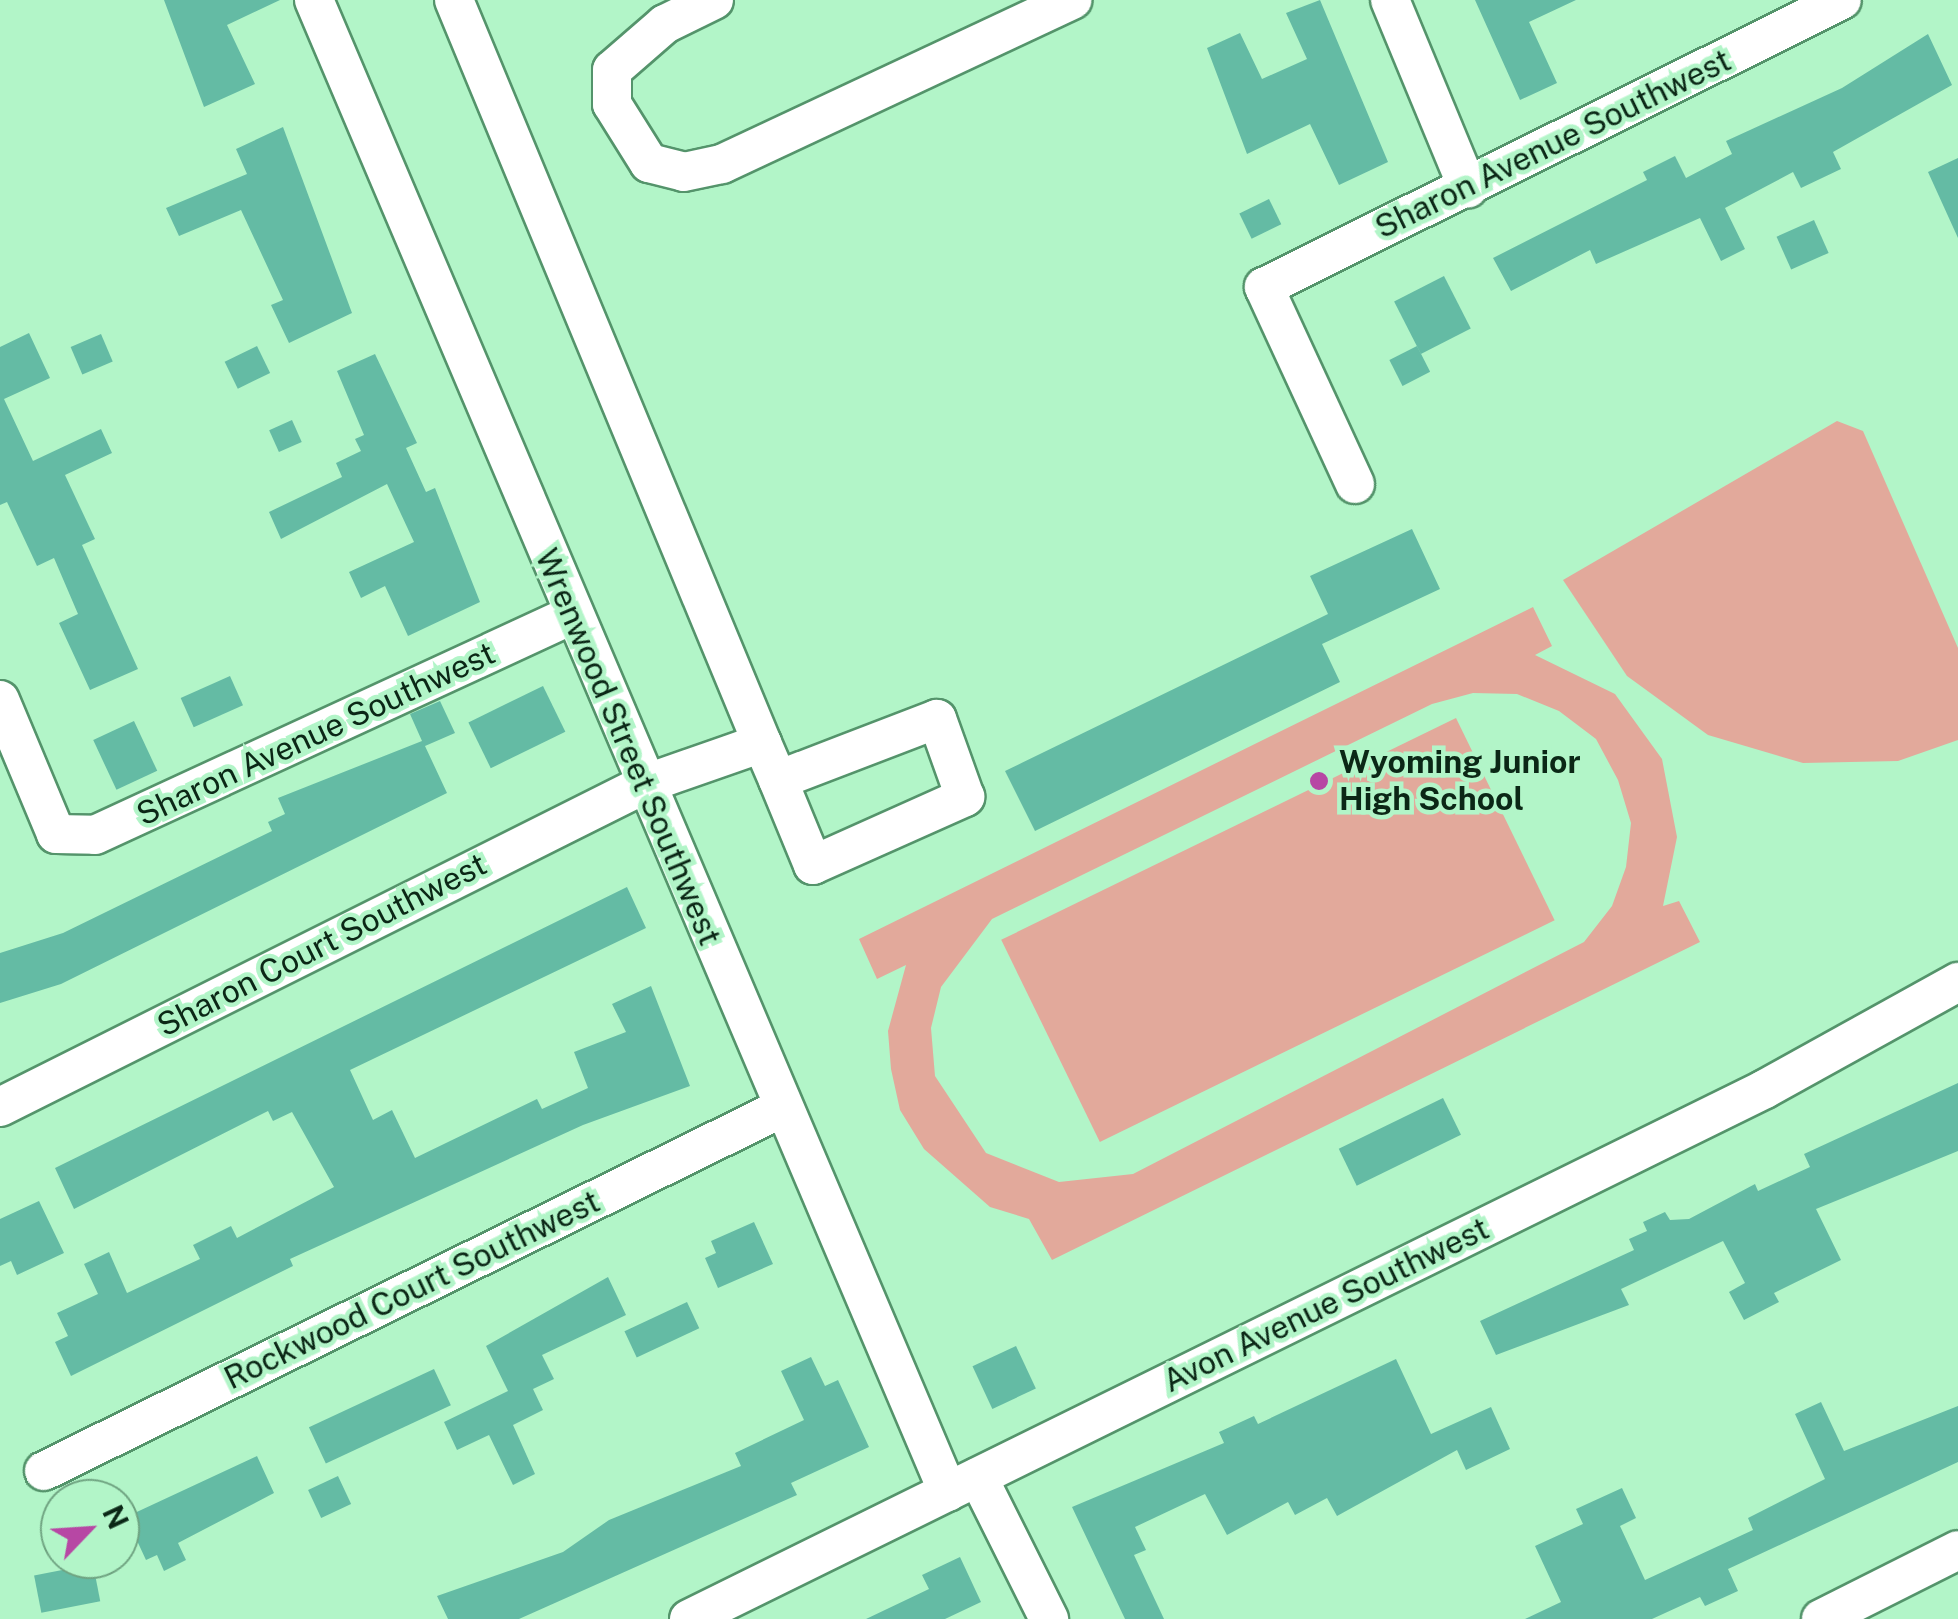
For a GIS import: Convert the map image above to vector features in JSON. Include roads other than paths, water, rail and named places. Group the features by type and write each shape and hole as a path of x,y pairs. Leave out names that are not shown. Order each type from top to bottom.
{"street":[{"name":"Wrenwood Street Southwest","path":"314,0 780,1108 963,1485 1049,1619"},
{"path":"454,0 813,865 965,797 937,719 778,780"},
{"path":"714,0 664,24 612,70 612,104 649,163 684,172 722,164 1072,0"},
{"path":"1390,0 1468,188"},
{"name":"Sharon Avenue Southwest","path":"1354,484 1264,287 1842,0"},
{"name":"Sharon Avenue Southwest","path":"0,700 56,834 95,836 572,615"},
{"name":"Sharon Court Southwest","path":"0,1106 645,784 762,743"},
{"name":"Avon Avenue Southwest","path":"689,1619 1766,1089 1958,982"},
{"name":"Rockwood Court Southwest","path":"44,1472 780,1108"},
{"path":"1822,1619 1958,1550"}],"place":[{"name":"Wyoming Junior High School","path":"1319,781"}]}
